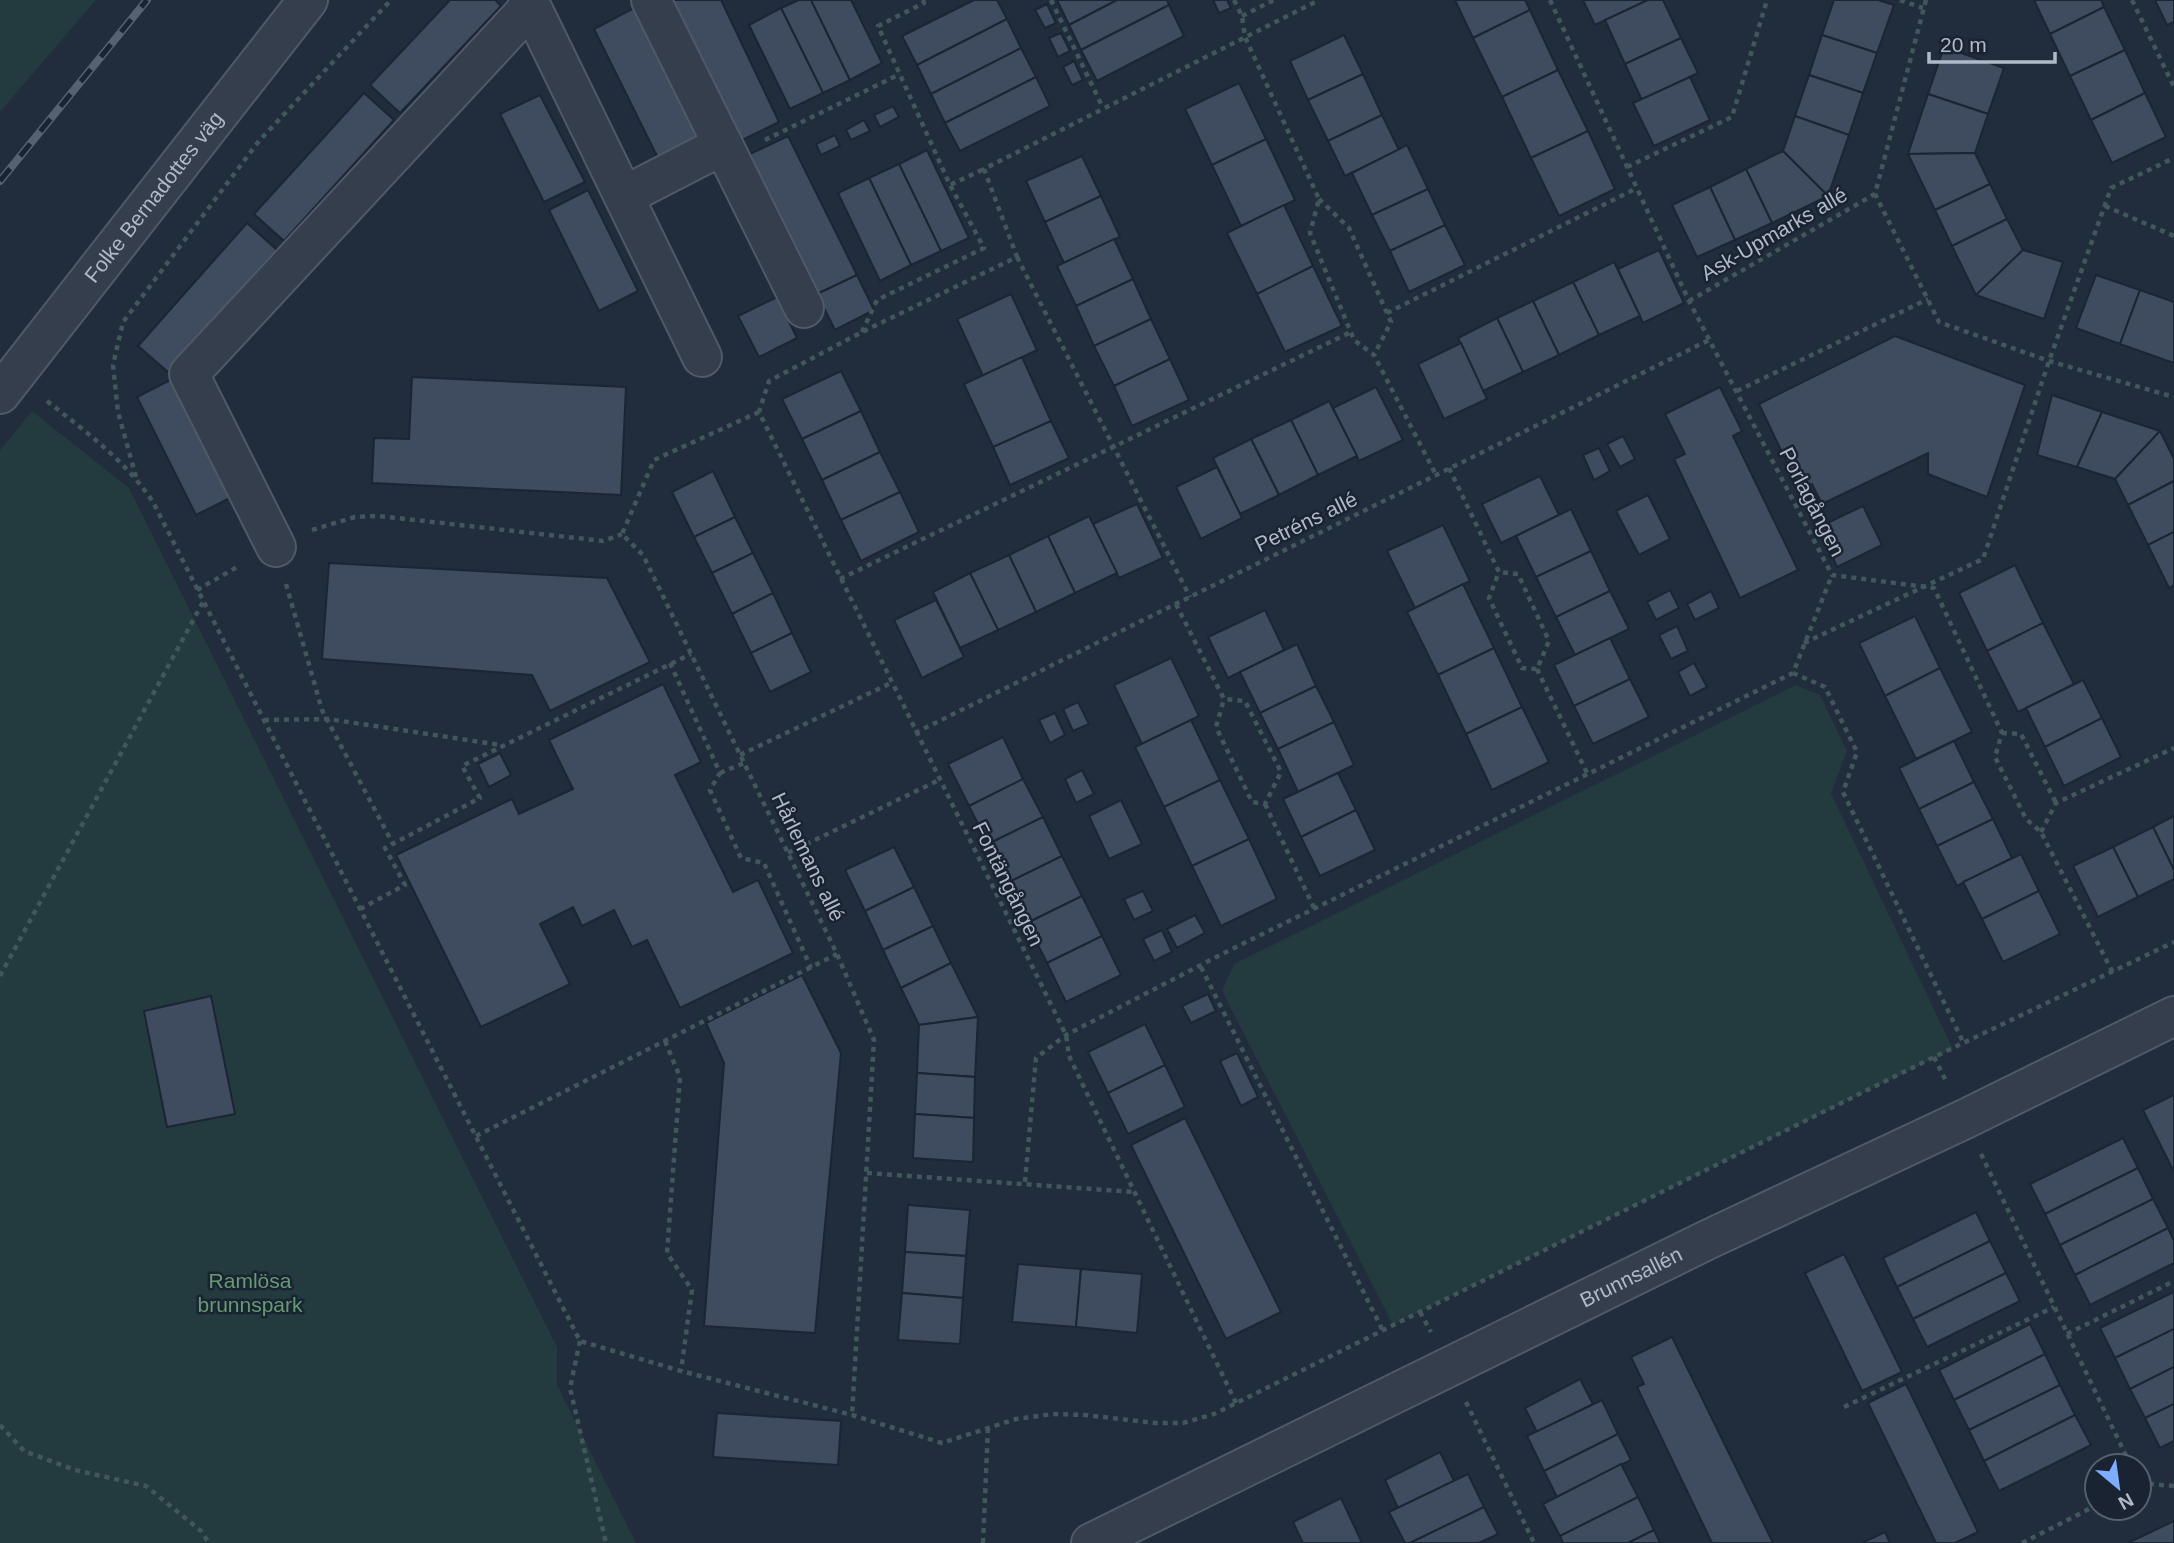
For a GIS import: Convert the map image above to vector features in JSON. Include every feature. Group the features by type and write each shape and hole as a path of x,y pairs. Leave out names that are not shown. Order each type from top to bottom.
{"street":[{"name":"Folke Bernadottes väg","path":"0,394 309,0"},
{"path":"651,0 804,308"},
{"path":"276,547 189,373 529,3 702,357"},
{"path":"624,196 726,151"},
{"name":"Brunnsallén","path":"1091,1543 1707,1240 1965,1119 2174,1016"}],"path":[{"path":"137,477 118,412 113,365 123,323 258,146 391,0"},
{"path":"1051,0 1103,108"},
{"path":"1234,0 1242,16 1244,37 1319,199 1349,228 1391,322 1374,355"},
{"path":"1242,16 1274,0"},
{"path":"950,185 1319,0"},
{"name":"Porlagången","path":"1550,0 1689,300 1832,575 1926,587"},
{"path":"1627,167 1732,117 1767,0"},
{"path":"1900,0 1923,8"},
{"name":"Ask-Upmarks allé","path":"1926,0 1875,194 1939,322 2049,361 2174,397"},
{"path":"2132,0 2174,87"},
{"path":"862,332 877,300 984,248 950,185 878,26 925,1"},
{"path":"726,151 900,74"},
{"path":"251,141 258,146"},
{"path":"1804,643 1983,559 2049,361 2111,188 2174,158"},
{"path":"984,169 1017,257 1190,597"},
{"path":"1387,313 1637,188"},
{"name":"Ask-Upmarks allé","path":"1689,300 1875,194"},
{"path":"1319,199 1310,233 1354,340 1374,355 1436,475"},
{"path":"2105,206 2174,236"},
{"path":"197,590 276,547 324,525 355,517 379,516 603,541 622,534 654,460 759,412 769,381 862,332 1017,257"},
{"path":"1737,391 1928,299"},
{"path":"840,579 1351,332"},
{"name":"Petréns allé","path":"915,733 1711,339"},
{"path":"39,395 106,447 137,477 153,502 580,1341 570,1388 606,1543"},
{"name":"Fontängången","path":"759,412 1066,1035 1069,1056 1236,1403"},
{"path":"1449,468 1499,572 1489,597 1522,668 1537,669"},
{"name":"Hårlemans allé","path":"622,534 643,555 837,954 874,1040 852,1415"},
{"path":"276,547 322,710 393,844"},
{"path":"1499,572 1518,574 1549,641 1537,669 1588,775"},
{"path":"1025,1182 1036,1058 1066,1035 1793,673 1832,575"},
{"path":"1926,587 1934,588 2002,733 1995,757 2026,819 2041,832 2113,973"},
{"path":"0,976 203,601"},
{"path":"1176,604 1224,699 1216,727 1252,802 1265,804"},
{"path":"360,909 405,885 386,848 480,798 462,766 691,654"},
{"path":"670,663 720,774"},
{"path":"1793,673 1825,687 1857,752 1843,792 1964,1044"},
{"path":"740,755 891,683"},
{"path":"1224,699 1245,701 1281,772 1265,804"},
{"path":"264,720 328,719 502,745"},
{"path":"2002,733 2021,734 2056,803"},
{"path":"2041,832 2056,803 2174,748"},
{"path":"744,763 720,774 710,790 741,858 764,863 811,968"},
{"path":"788,853 939,780"},
{"path":"1265,804 1315,910"},
{"path":"580,1341 681,1371 852,1415 942,1443 1016,1419 1053,1414 1183,1423 1214,1414 1934,1057 2174,942"},
{"path":"476,1136 837,954"},
{"path":"1200,967 1383,1331"},
{"path":"665,1041 680,1077 667,1252 692,1290 681,1371"},
{"path":"1934,1057 2124,1452"},
{"path":"866,1173 1025,1182 1135,1192"},
{"path":"2067,1334 2174,1281"},
{"path":"1844,1407 2054,1307"},
{"path":"1449,1367 1534,1543"},
{"path":"0,1425 24,1451 75,1470 146,1486 201,1531 209,1543"},
{"path":"984,1543 988,1427"},
{"path":"2153,1484 2174,1486"},
{"path":"2022,1543 2083,1512"}],"green space":[{"path":"0,0 96,0 0,112"},
{"name":"Ramlösa brunnspark","path":"32,411 129,488 557,1347 557,1385 636,1543 0,1543 0,450"},
{"path":"1796,685 1820,695 1847,751 1831,793 1953,1049 1393,1325 1222,991 1234,964"}],"building":[{"path":"450,0 495,0 501,6 400,113 370,85"},
{"path":"673,0 721,0 779,122 740,141"},
{"path":"799,0 811,0 850,80 823,93 781,8"},
{"path":"811,0 851,0 882,63 850,80"},
{"path":"974,0 997,0 1007,19 917,65 902,36"},
{"path":"1057,0 1117,0 1069,25"},
{"path":"1117,0 1167,0 1169,5 1081,50 1069,25"},
{"path":"1213,0 1227,0 1231,8 1219,13"},
{"path":"1455,0 1525,0 1530,10 1473,38"},
{"path":"1583,0 1648,0 1595,25"},
{"path":"1648,0 1663,0 1681,38 1625,64 1605,20"},
{"path":"1834,0 1878,0 1894,5 1877,53 1822,35"},
{"path":"2034,0 2101,0 2104,7 2050,34"},
{"path":"2155,0 2174,0 2174,22 2167,25"},
{"path":"1047,4 1056,23 1045,28 1035,10"},
{"path":"1169,5 1184,36 1097,81 1081,50"},
{"path":"2104,7 2125,50 2070,76 2050,34"},
{"path":"634,8 699,137 658,158 594,29"},
{"path":"781,8 823,93 790,109 749,25"},
{"path":"1530,10 1558,70 1502,97 1473,38"},
{"path":"1007,19 1021,48 931,94 917,65"},
{"path":"1061,33 1070,51 1058,57 1049,38"},
{"path":"1344,35 1363,74 1308,100 1290,61"},
{"path":"1822,35 1877,53 1863,93 1809,75"},
{"path":"1681,38 1698,73 1642,100 1625,64"},
{"path":"1944,47 2004,68 1988,114 1928,94"},
{"path":"1021,48 1036,77 945,123 931,94"},
{"path":"2125,50 2145,93 2091,120 2070,76"},
{"path":"1074,61 1083,80 1072,85 1063,67"},
{"path":"1558,70 1588,131 1531,158 1502,97"},
{"path":"1363,74 1382,115 1328,141 1308,100"},
{"path":"1809,75 1863,93 1849,135 1795,116"},
{"path":"1036,77 1050,106 960,151 945,123"},
{"path":"1690,77 1710,120 1654,146 1633,103"},
{"path":"1239,83 1266,139 1212,165 1185,109"},
{"path":"364,93 394,120 284,241 254,214"},
{"path":"2145,93 2166,137 2112,163 2091,120"},
{"path":"1928,94 1988,114 1975,153 1908,154"},
{"path":"540,95 585,182 544,202 500,114"},
{"path":"893,106 899,117 880,127 874,115"},
{"path":"1382,115 1399,150 1345,176 1328,141"},
{"path":"1795,116 1849,135 1828,196 1783,151"},
{"path":"864,120 870,131 851,140 846,130"},
{"path":"1588,131 1615,189 1559,216 1531,158"},
{"path":"835,135 840,146 821,155 816,144"},
{"path":"788,136 857,275 817,294 748,155"},
{"path":"1266,139 1295,200 1241,226 1212,165"},
{"path":"1407,145 1428,189 1372,215 1352,173"},
{"path":"927,150 969,238 941,251 899,164"},
{"path":"1783,151 1828,196 1772,223 1746,169"},
{"path":"1975,153 1990,184 1935,210 1908,154"},
{"path":"1082,156 1101,196 1045,222 1026,181"},
{"path":"899,164 941,251 911,265 869,178"},
{"path":"1746,169 1772,223 1735,240 1710,187"},
{"path":"869,178 911,265 880,281 838,193"},
{"path":"1990,184 2007,219 1952,246 1935,210"},
{"path":"1710,187 1735,240 1697,257 1672,205"},
{"path":"1428,189 1445,225 1390,251 1372,215"},
{"path":"588,190 638,291 599,311 549,210"},
{"path":"1101,196 1120,237 1064,263 1045,222"},
{"path":"1284,205 1313,266 1257,294 1227,233"},
{"path":"2007,219 2023,250 1976,295 1952,246"},
{"path":"247,223 277,250 168,372 138,346"},
{"path":"1445,225 1465,265 1409,292 1390,251"},
{"path":"1114,239 1133,279 1076,306 1057,266"},
{"path":"1659,250 1684,303 1643,323 1618,269"},
{"path":"2023,250 2063,262 2044,319 1976,295"},
{"path":"1614,262 1640,316 1599,335 1573,282"},
{"path":"1313,266 1342,326 1285,352 1257,294"},
{"path":"857,275 874,310 835,330 817,294"},
{"path":"2096,275 2140,290 2120,344 2076,328"},
{"path":"1133,279 1151,319 1094,346 1076,306"},
{"path":"1573,282 1599,335 1559,355 1533,301"},
{"path":"2140,290 2174,302 2174,363 2120,344"},
{"path":"1011,294 1037,350 983,376 957,319"},
{"path":"777,297 797,338 759,357 738,316"},
{"path":"1533,301 1559,355 1523,372 1497,318"},
{"path":"1497,318 1523,372 1483,391 1458,338"},
{"path":"1151,319 1170,359 1114,386 1094,346"},
{"path":"1895,336 2025,385 1987,497 1928,474 1928,453 1822,504 1812,484 1800,490 1759,404"},
{"path":"1461,343 1487,399 1444,419 1418,364"},
{"path":"1022,357 1051,421 993,447 964,384"},
{"path":"1170,359 1189,400 1132,426 1114,386"},
{"path":"841,371 861,411 802,439 782,399"},
{"path":"412,377 626,387 621,495 372,483 374,438 409,439"},
{"path":"174,378 234,496 196,515 137,397"},
{"path":"1376,387 1403,440 1359,461 1333,408"},
{"path":"1720,387 1742,431 1733,436 1798,570 1740,598 1674,459 1685,454 1665,414"},
{"path":"2052,395 2102,412 2077,467 2037,455"},
{"path":"1329,401 1357,456 1318,475 1291,420"},
{"path":"861,411 880,452 822,480 802,439"},
{"path":"2102,412 2160,431 2115,479 2077,467"},
{"path":"1291,420 1318,475 1279,495 1251,439"},
{"path":"1051,421 1069,458 1010,485 993,447"},
{"path":"2160,431 2174,459 2174,481 2128,505 2115,479"},
{"path":"1623,436 1635,459 1620,467 1607,444"},
{"path":"1251,439 1279,495 1240,514 1213,458"},
{"path":"1599,448 1610,471 1594,480 1583,455"},
{"path":"880,452 900,492 841,520 822,480"},
{"path":"1217,467 1242,518 1201,539 1176,487"},
{"path":"713,471 735,517 694,537 672,492"},
{"path":"1540,476 1559,515 1501,543 1482,504"},
{"path":"2174,481 2174,532 2148,545 2128,505"},
{"path":"900,492 919,532 861,561 841,520"},
{"path":"1648,495 1670,539 1639,555 1616,511"},
{"path":"1137,504 1163,558 1119,578 1093,524"},
{"path":"1863,506 1882,545 1837,567 1819,527"},
{"path":"1571,509 1591,551 1536,577 1516,536"},
{"path":"1089,516 1117,573 1075,593 1048,536"},
{"path":"735,517 753,553 712,573 694,537"},
{"path":"1443,525 1470,581 1415,608 1387,551"},
{"path":"2174,532 2174,585 2169,588 2148,545"},
{"path":"1048,536 1075,593 1036,612 1009,555"},
{"path":"1591,551 1610,591 1556,617 1536,577"},
{"path":"753,553 773,593 732,614 712,573"},
{"path":"1009,555 1036,612 998,630 970,573"},
{"path":"329,563 607,578 650,662 550,711 532,675 322,659"},
{"path":"2015,565 2043,623 1987,651 1959,593"},
{"path":"970,573 998,630 960,648 933,592"},
{"path":"1463,584 1494,648 1438,675 1407,612"},
{"path":"1670,590 1679,608 1656,620 1647,602"},
{"path":"1610,591 1629,629 1575,655 1556,617"},
{"path":"1711,591 1719,608 1695,620 1687,604"},
{"path":"773,593 792,633 751,653 732,614"},
{"path":"936,600 964,657 922,678 894,620"},
{"path":"1265,610 1284,650 1228,678 1208,637"},
{"path":"1915,616 1940,668 1885,696 1859,643"},
{"path":"2043,623 2074,684 2018,712 1987,651"},
{"path":"1677,626 1688,651 1671,659 1659,635"},
{"path":"792,633 811,672 770,692 751,653"},
{"path":"1610,638 1630,679 1574,706 1554,665"},
{"path":"1297,644 1316,686 1260,713 1240,672"},
{"path":"1494,648 1522,707 1466,734 1438,675"},
{"path":"1171,658 1199,716 1142,744 1114,685"},
{"path":"1694,663 1707,687 1690,696 1678,672"},
{"path":"1940,668 1972,732 1916,759 1885,696"},
{"path":"1630,679 1649,717 1593,744 1574,706"},
{"path":"2083,680 2102,718 2045,747 2026,708"},
{"path":"663,684 701,762 675,775 733,892 758,880 793,953 680,1008 647,940 632,947 614,910 582,926 573,907 540,924 570,984 481,1027 396,855 512,799 519,814 573,789 549,740"},
{"path":"1316,686 1334,722 1278,749 1260,713"},
{"path":"1078,702 1089,724 1073,731 1063,709"},
{"path":"1522,707 1549,762 1492,790 1466,734"},
{"path":"1055,713 1065,735 1050,743 1039,720"},
{"path":"2102,718 2121,757 2064,786 2045,747"},
{"path":"1191,720 1220,780 1164,807 1135,747"},
{"path":"1334,722 1354,765 1298,792 1278,749"},
{"path":"1003,737 1023,779 969,806 948,764"},
{"path":"1954,741 1974,782 1919,809 1899,768"},
{"path":"500,753 511,775 489,787 478,764"},
{"path":"1082,770 1094,794 1076,803 1065,779"},
{"path":"1338,773 1356,810 1301,837 1283,799"},
{"path":"1023,779 1043,817 988,844 969,806"},
{"path":"1220,780 1249,839 1192,866 1164,807"},
{"path":"1974,782 1993,819 1937,846 1919,809"},
{"path":"1121,800 1142,844 1109,859 1089,816"},
{"path":"1356,810 1375,850 1320,876 1301,837"},
{"path":"2174,816 2174,870 2153,827"},
{"path":"1043,817 1062,856 1007,883 988,844"},
{"path":"1993,819 2012,858 1957,886 1937,846"},
{"path":"2153,827 2174,870 2174,879 2138,897 2113,847"},
{"path":"1249,839 1277,899 1221,926 1192,866"},
{"path":"894,847 914,887 865,911 845,870"},
{"path":"2113,847 2138,897 2098,917 2073,866"},
{"path":"2021,854 2039,891 1982,919 1963,882"},
{"path":"1062,856 1082,896 1027,923 1007,883"},
{"path":"914,887 933,926 883,950 865,911"},
{"path":"1143,891 1153,911 1134,920 1124,899"},
{"path":"2039,891 2060,934 2003,962 1982,919"},
{"path":"1082,896 1102,936 1047,963 1027,923"},
{"path":"1195,915 1205,933 1177,948 1167,929"},
{"path":"933,926 951,963 901,988 883,950"},
{"path":"1162,930 1172,952 1154,961 1143,939"},
{"path":"1102,936 1121,975 1066,1002 1047,963"},
{"path":"951,963 978,1017 919,1025 901,988"},
{"path":"802,975 841,1053 815,1333 704,1326 724,1063 706,1023"},
{"path":"1208,994 1216,1011 1191,1023 1182,1006"},
{"path":"211,996 235,1114 167,1127 144,1011"},
{"path":"978,1017 975,1077 917,1073 919,1025"},
{"path":"1145,1024 1165,1065 1108,1093 1088,1052"},
{"path":"1237,1053 1258,1097 1241,1106 1220,1061"},
{"path":"1165,1065 1185,1107 1128,1134 1108,1093"},
{"path":"917,1073 975,1077 974,1118 915,1114"},
{"path":"2174,1095 2174,1172 2143,1110"},
{"path":"915,1114 974,1118 973,1162 913,1158"},
{"path":"1185,1118 1281,1312 1226,1339 1131,1145"},
{"path":"2123,1138 2138,1168 2045,1214 2030,1184"},
{"path":"2138,1168 2153,1199 2060,1245 2045,1214"},
{"path":"2153,1199 2168,1228 2075,1275 2060,1245"},
{"path":"908,1205 970,1210 966,1256 905,1252"},
{"path":"1976,1212 1990,1241 1897,1287 1883,1258"},
{"path":"2168,1228 2174,1241 2174,1263 2090,1305 2075,1275"},
{"path":"1990,1241 2006,1273 1913,1319 1897,1287"},
{"path":"905,1252 966,1256 963,1298 902,1293"},
{"path":"1844,1254 1902,1372 1862,1391 1805,1273"},
{"path":"1018,1264 1081,1269 1076,1327 1012,1322"},
{"path":"1081,1269 1142,1274 1137,1333 1076,1327"},
{"path":"2006,1273 2020,1301 1927,1347 1913,1319"},
{"path":"2174,1292 2174,1329 2115,1358 2100,1328"},
{"path":"902,1293 963,1298 960,1344 898,1340"},
{"path":"2030,1324 2045,1354 1954,1400 1939,1370"},
{"path":"2174,1329 2174,1367 2130,1389 2115,1358"},
{"path":"1672,1337 1773,1543 1712,1543 1637,1387 1644,1384 1631,1357"},
{"path":"2045,1354 2060,1385 1969,1430 1954,1400"},
{"path":"2174,1367 2174,1404 2145,1418 2130,1389"},
{"path":"1580,1379 1593,1404 1537,1432 1525,1408"},
{"path":"1906,1384 1978,1532 1955,1543 1936,1543 1868,1403"},
{"path":"2060,1385 2075,1415 1984,1461 1969,1430"},
{"path":"1602,1400 1618,1434 1544,1471 1527,1436"},
{"path":"2174,1404 2174,1441 2160,1448 2145,1418"},
{"path":"717,1413 841,1421 838,1465 713,1457"},
{"path":"2075,1415 2091,1445 1999,1491 1984,1461"},
{"path":"1618,1434 1631,1460 1557,1497 1544,1471"},
{"path":"1440,1452 1454,1481 1398,1508 1385,1480"},
{"path":"1621,1464 1638,1497 1560,1536 1543,1504"},
{"path":"1468,1474 1484,1507 1405,1543 1389,1512"},
{"path":"1638,1497 1654,1530 1628,1543 1563,1543 1560,1536"},
{"path":"1341,1498 1362,1543 1303,1543 1293,1522"},
{"path":"1484,1507 1498,1534 1479,1543 1410,1543"},
{"path":"2174,1521 2174,1543 2128,1543"},
{"path":"1654,1530 1660,1543 1628,1543"},
{"path":"1885,1532 1890,1543 1862,1543"}],"railway":[{"path":"0,181 147,0"}]}
